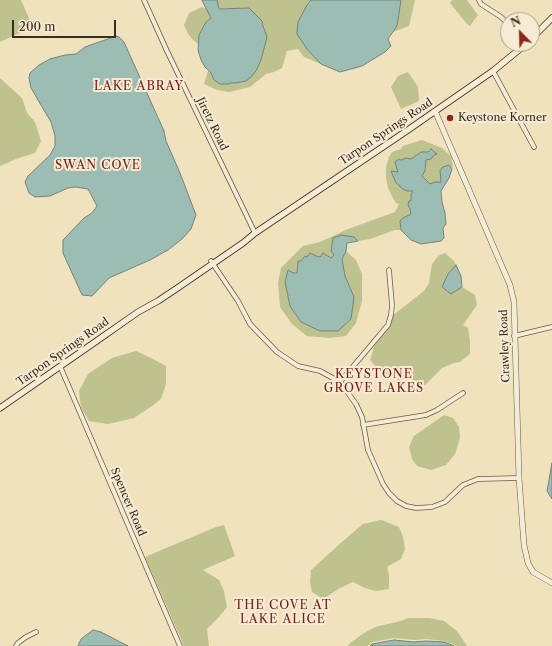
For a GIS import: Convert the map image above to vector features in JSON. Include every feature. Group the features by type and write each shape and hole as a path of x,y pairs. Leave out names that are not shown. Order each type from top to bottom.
{"main road":[{"path":"540,30 552,18"},
{"name":"Tarpon Springs Road","path":"0,408 138,312 158,301 212,262 243,243 255,233 435,111 492,71 516,52"}],"street":[{"name":"Jiretz Road","path":"144,0 255,233"},
{"path":"479,0 481,4 500,16"},
{"path":"492,71 534,147"},
{"name":"Crawley Road","path":"435,111 510,285 514,302 519,478 524,545 528,563 533,572 552,583"},
{"path":"212,262 238,301 250,324 277,352 298,366 320,371 340,382 356,404 362,417 368,450 383,484 397,501 406,506 416,508 432,507 445,502 463,485 478,479 519,478"},
{"path":"340,382 388,325 392,305 389,270"},
{"path":"514,336 552,327"},
{"name":"Spencer Road","path":"60,366 180,646"},
{"path":"364,425 426,415 437,410 463,393"},
{"path":"16,646 26,637 36,632"}],"green space":[{"path":"0,0 21,0 33,27 0,42"},
{"path":"217,0 311,0 307,5 307,49 321,64 304,57 298,49 287,51 282,68 266,74 250,87 229,92 217,90 204,84 208,71 211,73 214,80 235,83 261,60 267,37 262,21 249,8 219,9"},
{"path":"401,0 415,0 409,26 393,32 397,26"},
{"path":"452,0 467,0 478,15 470,26 450,3"},
{"path":"202,7 207,10 211,18 206,22 199,35 198,44 188,34 184,25 189,13"},
{"path":"408,72 418,87 419,101 401,109 391,87 398,76"},
{"path":"0,78 22,98 27,113 35,122 41,141 35,153 0,166"},
{"path":"422,140 442,148 451,156 453,166 452,169 449,165 440,177 441,182 435,182 431,185 422,176 425,171 426,160 432,149 428,152 421,152 411,159 406,158 401,160 396,166 399,173 391,171 396,183 401,188 407,191 413,191 411,194 411,214 400,222 401,230 395,230 370,239 358,241 354,237 333,238 333,245 331,247 334,255 331,258 323,253 320,257 307,257 298,265 297,273 293,273 289,270 285,282 290,306 301,322 354,297 345,276 342,259 346,251 356,260 362,274 362,301 356,323 346,336 330,338 307,336 292,324 280,307 278,283 281,268 303,246 320,242 348,229 395,212 399,204 396,203 388,188 386,178 386,167 389,157 392,152 401,149 403,146"},
{"path":"445,253 454,261 456,265 448,274 451,294 462,287 475,295 477,305 463,325 468,328 470,354 460,362 442,368 425,385 399,381 379,370 370,360 375,344 390,326 393,315 424,291 429,283 432,264 438,256"},
{"path":"136,351 166,366 166,384 161,399 134,418 108,424 89,421 81,408 79,391 88,374 112,358"},
{"path":"444,415 453,418 459,427 460,438 455,454 446,465 431,470 417,466 412,459 409,447 414,436"},
{"path":"381,520 399,527 403,537 405,549 401,559 387,567 389,575 389,589 376,591 365,588 353,582 323,599 312,592 310,582 311,570 363,524"},
{"path":"224,525 235,556 203,570 219,580 224,591 227,607 207,629 209,646 184,646 145,557"},
{"path":"408,618 429,618 444,621 457,631 467,646 457,646 444,641 426,639 414,640 394,638 372,642 368,646 348,646 361,635 375,627"}],"water":[{"path":"202,0 217,0 219,9 249,8 262,21 267,37 261,60 256,71 246,81 220,84 214,80 211,73 201,60 198,50 199,35 206,22 211,18"},
{"path":"311,0 401,0 397,26 388,39 391,46 385,52 362,66 340,72 321,64 307,49 297,34 298,22"},
{"path":"116,36 124,42 164,131 166,141 196,215 191,229 182,239 168,250 150,260 109,278 92,296 82,295 63,253 63,240 84,218 92,213 97,206 88,189 76,187 68,188 50,196 35,197 29,193 25,182 28,176 50,155 55,146 55,136 51,122 31,88 29,78 30,73 39,65 50,59 76,54 85,47"},
{"path":"431,149 437,154 431,159 426,160 425,171 422,176 430,184 441,182 440,170 443,167 449,165 452,169 449,178 441,191 446,224 443,228 444,238 441,241 421,244 411,240 401,230 400,221 411,214 408,205 413,191 407,191 401,188 396,183 391,171 398,172 395,162 399,159 411,159 421,152 428,152"},
{"path":"341,235 354,237 358,241 347,243 346,251 342,259 345,276 354,297 351,319 338,331 320,331 301,322 290,306 285,282 288,270 293,273 297,273 298,261 301,261 305,256 307,257 310,253 320,257 323,253 331,258 334,255 331,251 333,238"},
{"path":"456,265 461,276 462,287 451,294 442,287 448,274"},
{"path":"552,463 552,499 547,491"},
{"path":"93,630 101,632 128,646 78,646 81,639"},
{"path":"394,640 444,642 454,646 370,646 372,644"}],"place":[{"name":"Keystone Korner","path":"450,118"}],"district":[{"name":"LAKE ABRAY","path":"139,87"},
{"name":"SWAN COVE","path":"98,166"},
{"name":"KEYSTONE GROVE LAKES","path":"374,382"},
{"name":"THE COVE AT LAKE ALICE","path":"283,613"}]}
